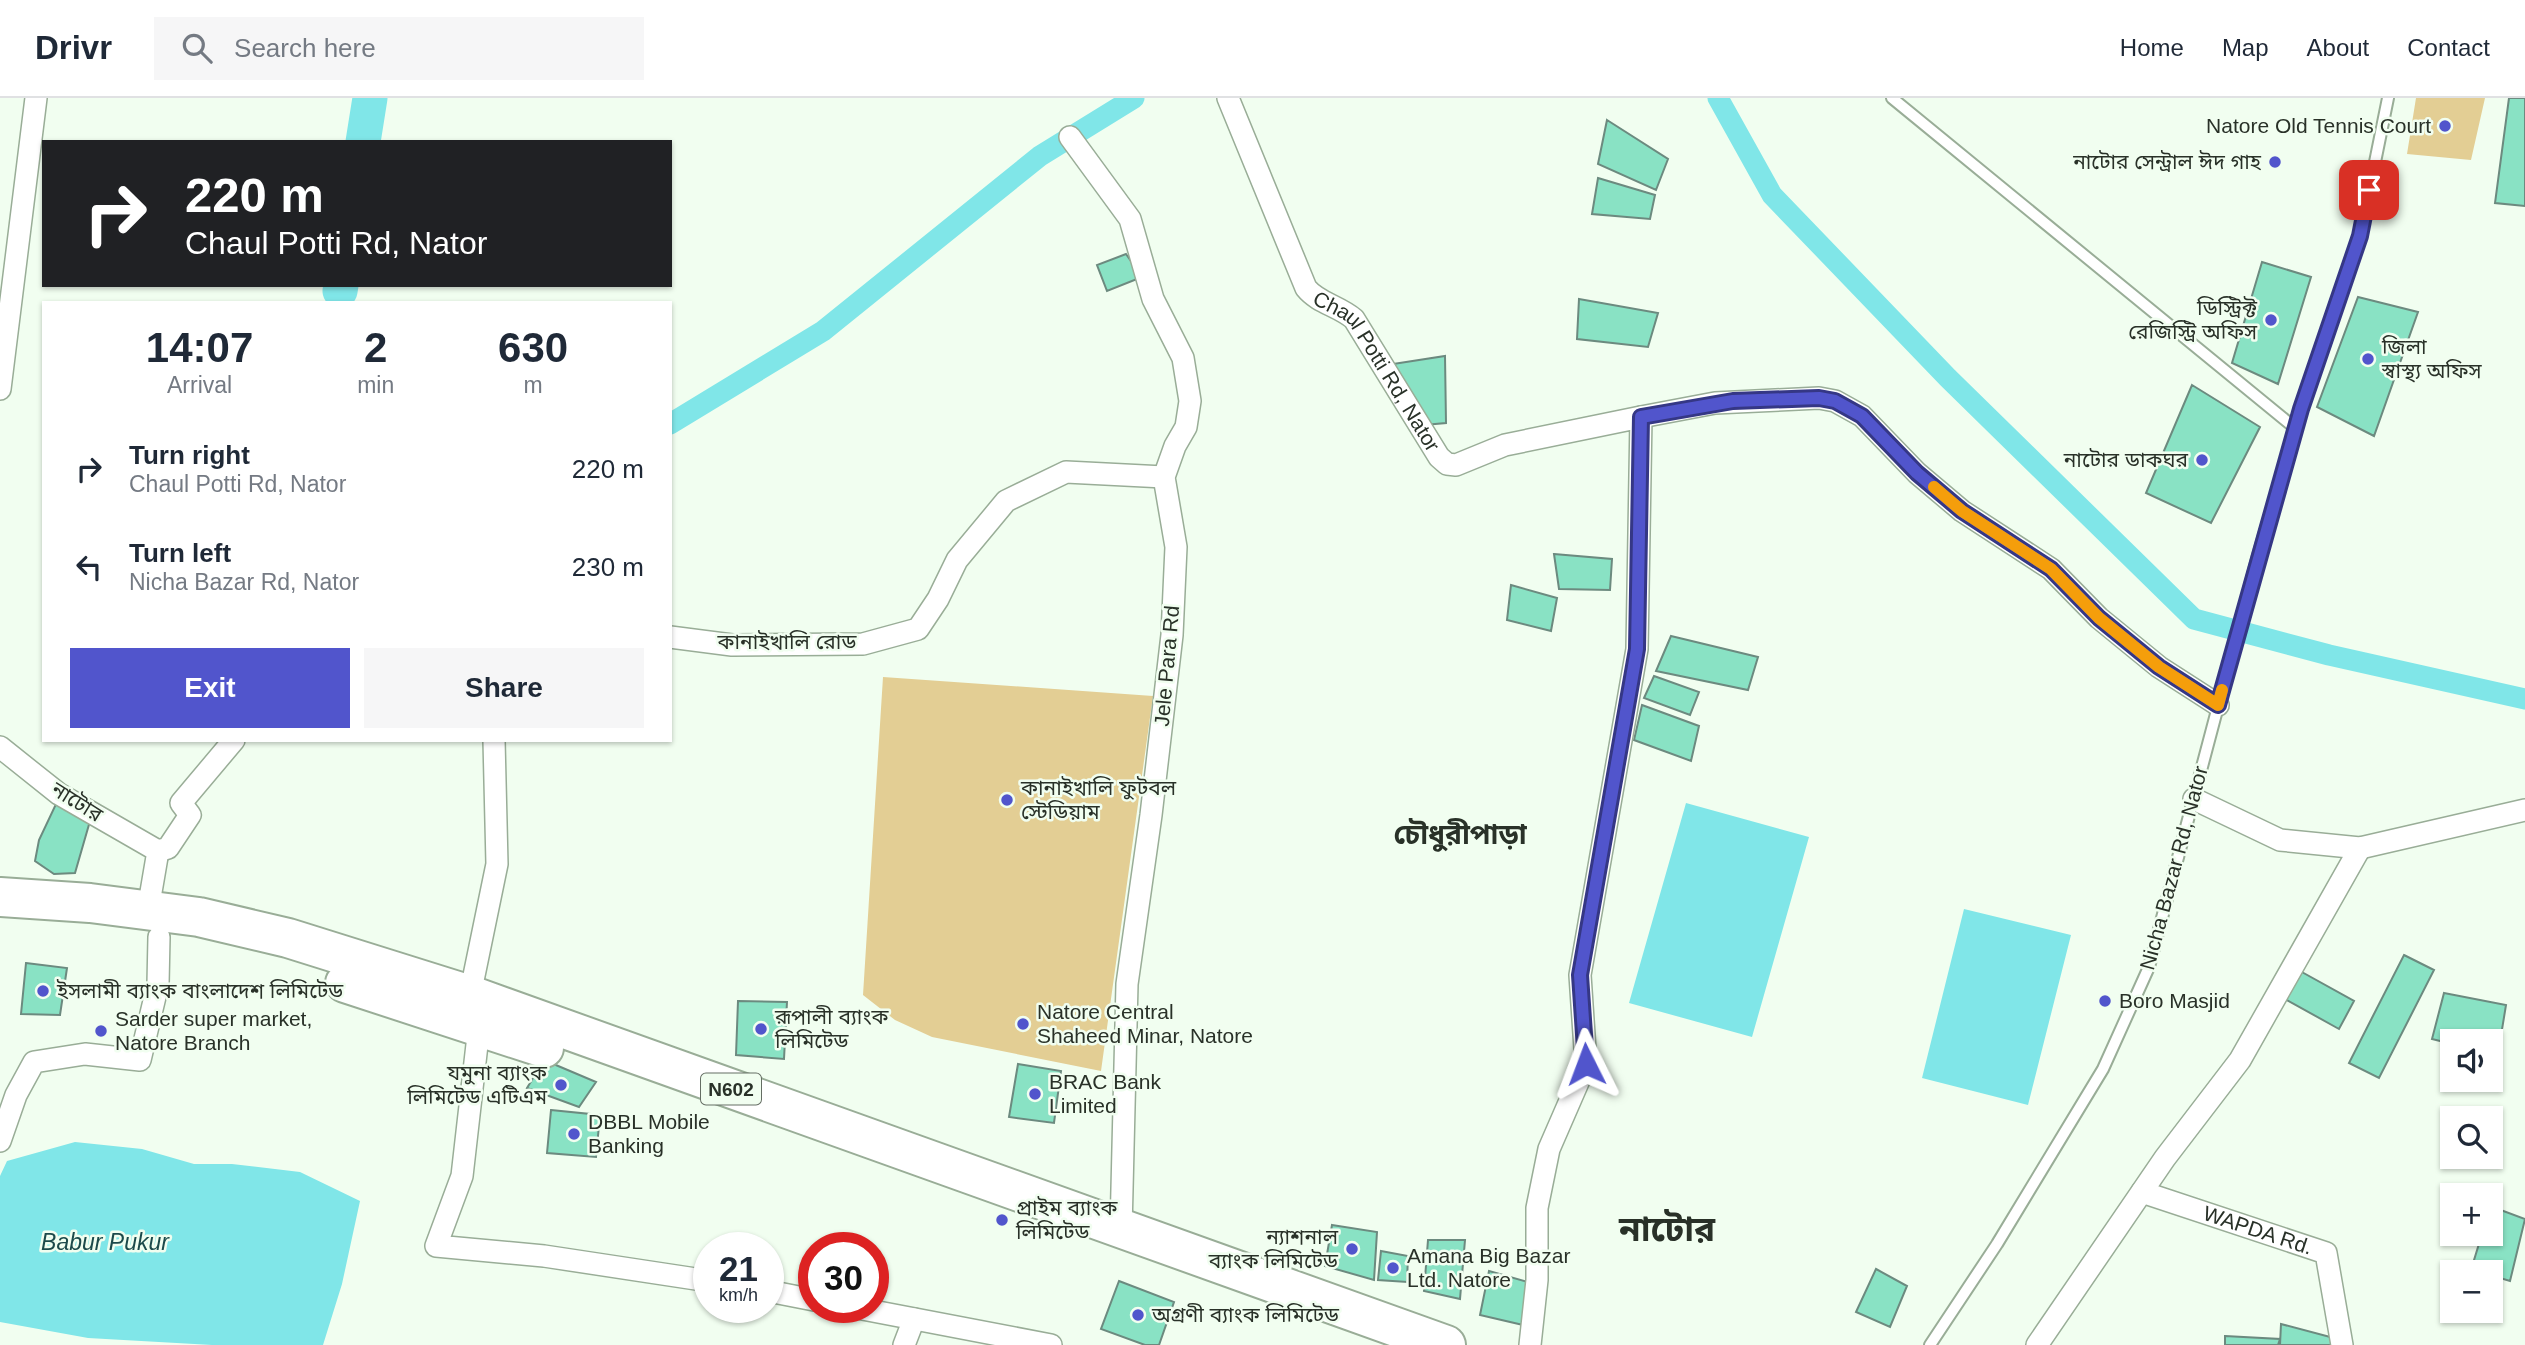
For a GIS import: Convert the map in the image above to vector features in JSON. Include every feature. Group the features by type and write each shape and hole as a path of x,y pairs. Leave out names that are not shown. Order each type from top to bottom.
{"highway":[{"name":"N602","path":"0,897 90,903 199,917 288,938 474,1011 1380,1345"},
{"name":"N602","path":"0,920 159,937 282,962 474,1011 1121,1230 1446,1345"}],"street":[{"path":"0,388 36,98"},
{"name":"Chaul Potti Rd, Nator","path":"1228,98 1306,288 1312,296 1343,309 1354,318 1439,457 1447,464 1456,465 1505,445 1641,417 1738,401 1819,398 1835,401 1862,416 1917,473 1962,511 2051,569 2099,618 2159,667 2218,705"},
{"name":"Jele Para Rd","path":"1070,137 1130,219 1153,299 1183,358 1190,401 1186,427 1175,446 1164,477 1175,547 1172,635 1127,984 1121,1230"},
{"path":"1530,1345 1537,1280 1537,1208 1549,1149 1586,1064 1580,975 1637,649 1641,417"},
{"name":"কানাইখালি রোড","path":"672,638 732,645 863,644 918,629 938,599 957,561 1006,501 1066,472 1164,477"},
{"path":"150,892 158,851 168,848 190,815 181,803 232,742"},
{"path":"494,742 496,864 474,1011 462,1176 436,1245 544,1256 693,1279"},
{"name":"নাটোর","path":"0,747 59,794 158,851"},
{"path":"2193,799 2280,840 2360,848 2525,810"},
{"path":"2038,1345 2142,1192 2240,1060 2360,848"},
{"path":"0,1141 16,1095 34,1062 85,1054 141,1060 158,984 159,937"},
{"name":"WAPDA Rd.","path":"2142,1192 2326,1253 2342,1345"},
{"path":"889,1314 1051,1345"},
{"path":"904,1345 914,1319"}],"lane":[{"path":"1892,98 2295,428"},
{"name":"Nicha Bazar Rd, Nator","path":"1930,1345 1997,1244 2103,1069 2149,967 2249,589 2295,428 2360,236 2388,98"}],"shaded area":[{"name":"Natore Old Tennis Court","path":"2416,98 2485,98 2471,160 2407,154"},
{"name":"কানাইখালি ফুটবল স্টেডিয়াম","path":"883,677 1153,696 1101,1071 932,1037 895,1020 863,995"}],"water":[{"path":"1686,803 1809,837 1752,1037 1629,1003"},
{"path":"1964,909 2071,935 2028,1105 1922,1078"},
{"name":"Babur Pukur","path":"75,1142 142,1149 194,1164 232,1164 300,1172 360,1201 342,1284 323,1345 212,1345 88,1338 0,1322 0,1176 7,1161"}],"building":[{"path":"2509,98 2525,98 2525,206 2495,203"},
{"path":"1607,120 1668,159 1656,190 1598,164"},
{"path":"1598,178 1655,195 1650,219 1592,214"},
{"path":"1126,254 1142,277 1107,291 1097,265"},
{"name":"ডিস্ট্রিক্ট রেজিস্ট্রি অফিস","path":"2262,262 2311,277 2278,384 2232,363"},
{"name":"জিলা স্বাস্থ্য অফিস","path":"2358,297 2418,312 2374,436 2317,407"},
{"path":"1579,299 1658,313 1648,347 1577,339"},
{"path":"1445,356 1446,423 1424,425 1393,364"},
{"name":"নাটোর ডাকঘর","path":"2192,385 2260,427 2211,523 2146,493"},
{"path":"1554,554 1612,559 1610,590 1559,589"},
{"path":"1511,585 1557,598 1551,631 1507,620"},
{"path":"1671,636 1758,657 1748,690 1656,671"},
{"path":"1654,676 1699,692 1690,715 1644,698"},
{"path":"1642,705 1699,726 1691,761 1634,740"},
{"path":"56,804 90,821 75,873 54,874 35,861 39,840"},
{"path":"2404,955 2434,970 2379,1078 2349,1063"},
{"name":"ইসলামী ব্যাংক বাংলাদেশ লিমিটেড","path":"26,963 67,968 60,1015 21,1014"},
{"path":"2300,971 2354,1001 2339,1029 2285,999"},
{"path":"2444,993 2506,1005 2502,1029 2440,1029 2440,1041 2432,1039"},
{"name":"রূপালী ব্যাংক লিমিটেড","path":"738,1001 787,1002 784,1059 736,1055"},
{"name":"যমুনা ব্যাংক লিমিটেড এটিএম","path":"544,1060 596,1082 579,1107 527,1088"},
{"name":"BRAC Bank Limited","path":"1018,1064 1061,1071 1054,1123 1009,1117"},
{"name":"DBBL Mobile Banking","path":"551,1110 600,1115 596,1157 547,1153"},
{"path":"2503,1211 2525,1219 2510,1281 2503,1279 2503,1260 2474,1260 2478,1246 2503,1246"},
{"name":"ন্যাশনাল ব্যাংক লিমিটেড","path":"1332,1225 1377,1232 1374,1280 1325,1266"},
{"path":"1428,1240 1465,1240 1460,1299 1424,1291"},
{"name":"Amana Big Bazar Ltd. Natore","path":"1381,1251 1408,1256 1407,1282 1378,1280"},
{"path":"1876,1269 1907,1286 1890,1327 1856,1312"},
{"path":"1489,1271 1531,1283 1523,1325 1480,1315"},
{"name":"অগ্রণী ব্যাংক লিমিটেড","path":"1119,1281 1174,1302 1159,1345 1145,1345 1101,1329"},
{"path":"2281,1324 2334,1338 2333,1345 2280,1345"},
{"path":"2225,1336 2280,1339 2278,1345 2225,1345"}],"waterway":[{"path":"363,140 370,98"},
{"path":"672,423 823,331 1040,156 1134,98"},
{"path":"1718,98 1772,195 1948,378 2194,619 2329,655 2525,699"},
{"path":"340,291 341,287"},
{"path":"338,301 340,291"}],"slow traffic":[{"path":"1934,487 1962,511 2051,569 2099,618 2159,667 2218,705 2222,690"}],"place":[{"name":"Natore Old Tennis Court","path":"2445,126"},
{"name":"নাটোর সেন্ট্রাল ঈদ গাহ","path":"2275,162"},
{"name":"ডিস্ট্রিক্ট রেজিস্ট্রি অফিস","path":"2271,320"},
{"name":"জিলা স্বাস্থ্য অফিস","path":"2368,359"},
{"name":"নাটোর ডাকঘর","path":"2202,460"},
{"name":"কানাইখালি ফুটবল স্টেডিয়াম","path":"1007,800"},
{"name":"ইসলামী ব্যাংক বাংলাদেশ লিমিটেড","path":"43,991"},
{"name":"Boro Masjid","path":"2105,1001"},
{"name":"Natore Central Shaheed Minar, Natore","path":"1023,1024"},
{"name":"রূপালী ব্যাংক লিমিটেড","path":"761,1029"},
{"name":"Sarder super market, Natore Branch","path":"101,1031"},
{"name":"যমুনা ব্যাংক লিমিটেড এটিএম","path":"561,1085"},
{"name":"BRAC Bank Limited","path":"1035,1094"},
{"name":"DBBL Mobile Banking","path":"574,1134"},
{"name":"প্রাইম ব্যাংক লিমিটেড","path":"1002,1220"},
{"name":"ন্যাশনাল ব্যাংক লিমিটেড","path":"1352,1249"},
{"name":"Amana Big Bazar Ltd. Natore","path":"1393,1268"},
{"name":"অগ্রণী ব্যাংক লিমিটেড","path":"1138,1315"}],"district":[{"name":"চৌধুরীপাড়া","path":"1460,834"},
{"name":"নাটোর","path":"1667,1229"}],"route":[{"path":"1586,1064 1580,975 1598,890 1624,713 1637,649 1641,417 1733,401 1819,398 1835,401 1862,416 1917,473 1962,511 2051,569 2099,618 2159,667 2218,705 2301,409 2360,236 2369,190"}]}
